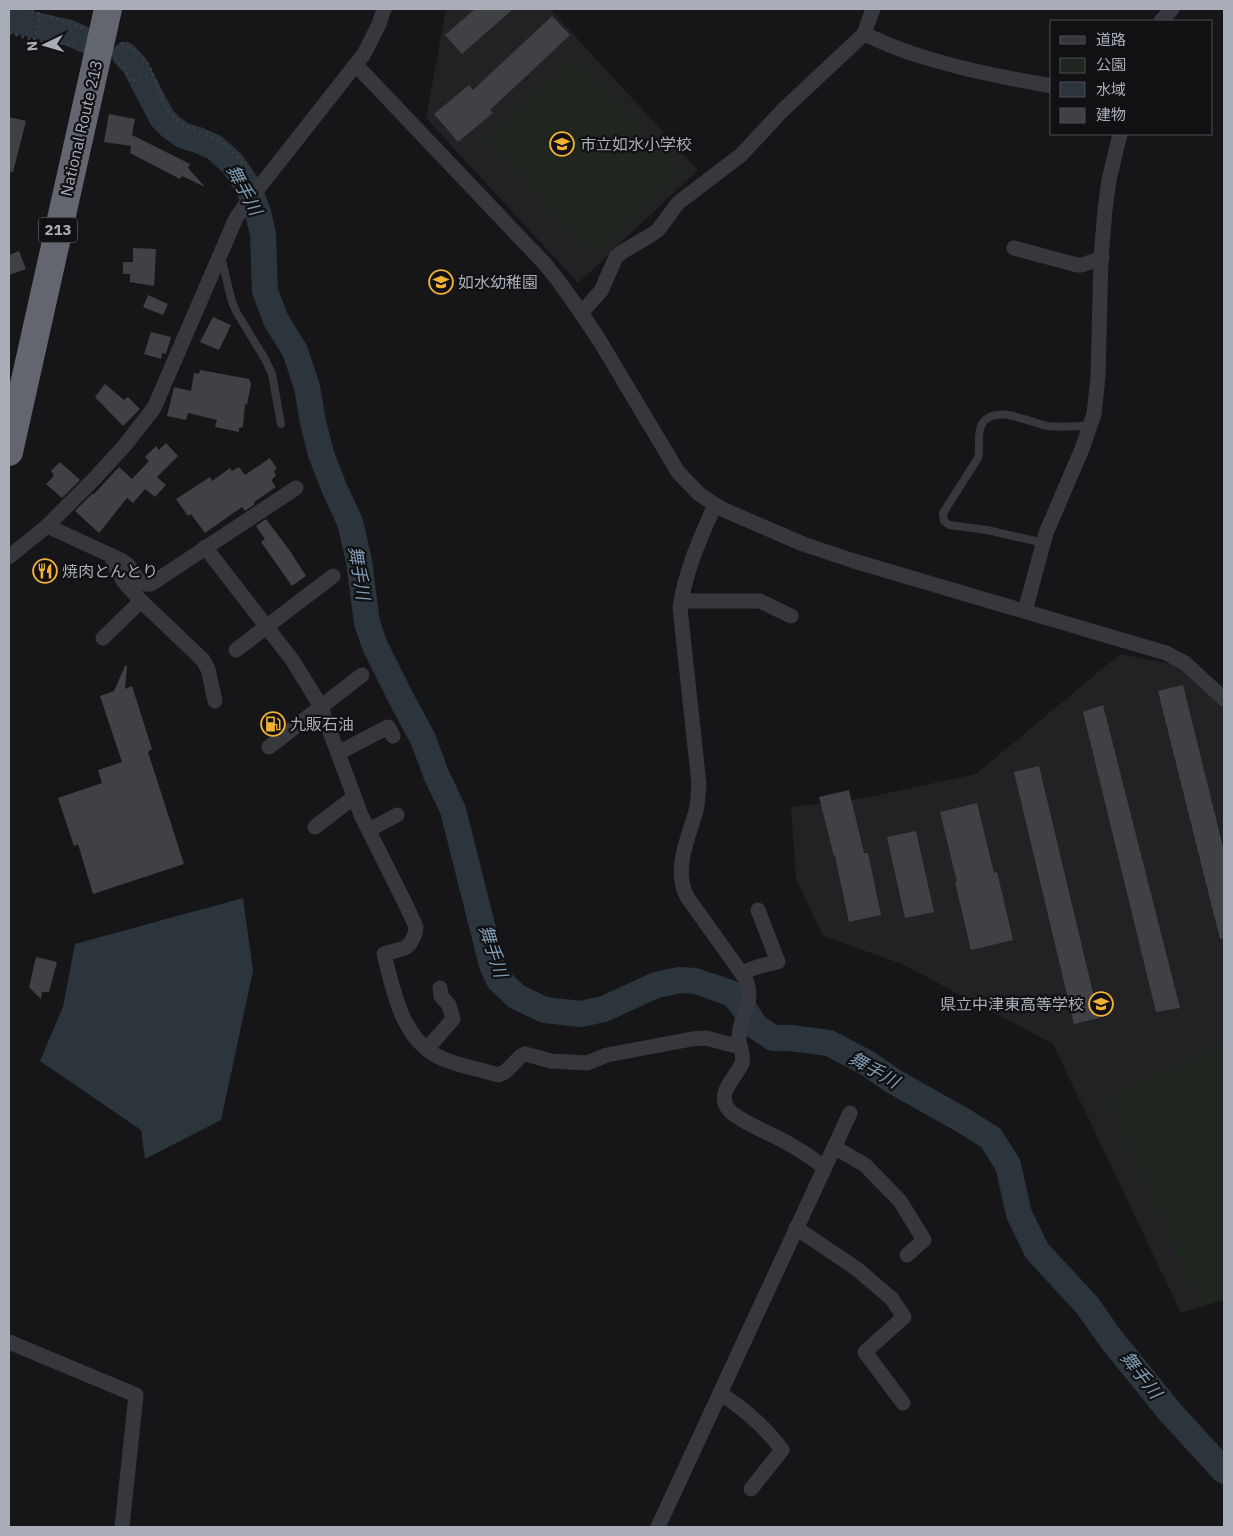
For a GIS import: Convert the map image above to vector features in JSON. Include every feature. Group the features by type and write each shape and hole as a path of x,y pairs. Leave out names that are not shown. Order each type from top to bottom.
{"highway":[{"name":"National Route 213","path":"9,452 12,420 108,9"}],"street":[{"path":"9,557 47,526 96,477 125,445 154,408 236,218 364,54 384,9"},
{"path":"581,313 600,291 616,257 658,230 678,203 741,155 777,116 864,34 874,9"},
{"path":"1162,20 1172,9"},
{"path":"864,34 911,54 948,64 1050,86"},
{"path":"356,65 545,264 581,313 678,472 699,494 715,506 803,544 854,561 1166,653 1185,663 1224,699"},
{"path":"1025,611 1054,512 1091,425 1096,400 1102,258 1108,187 1120,135"},
{"path":"1014,248 1077,265 1102,258"},
{"path":"47,526 111,555 128,565 139,580 147,585 296,488"},
{"path":"715,506 694,554 681,601 681,617 699,784 696,809 680,868 680,877 682,888 687,897 741,973 750,993 739,1037 742,1064 725,1091 728,1110 734,1115 791,1144 824,1167"},
{"path":"205,547 293,661 321,707 354,797 416,927 410,944 405,948 384,954 399,1007 412,1032 426,1048 445,1060 498,1075 505,1072 525,1054 551,1061 587,1063 607,1055 692,1039 706,1038 740,1047"},
{"path":"111,555 116,571 124,582 141,601 203,660 208,669 215,701"},
{"path":"236,650 333,576"},
{"path":"103,638 141,601"},
{"path":"681,601 760,602 791,616"},
{"path":"269,747 362,675"},
{"path":"338,753 388,727 393,736"},
{"path":"315,827 354,797"},
{"path":"369,830 397,816"},
{"path":"741,973 778,962 758,910"},
{"path":"426,1048 454,1019 449,1005 441,996 440,988"},
{"path":"658,1527 850,1113"},
{"path":"834,1147 865,1165 900,1201 924,1240 907,1255"},
{"path":"796,1228 857,1269 892,1299 904,1317 865,1352 903,1403"},
{"path":"9,1342 136,1394 122,1527"},
{"path":"720,1393 744,1408 772,1436 782,1450 751,1489"}],"lane":[{"path":"221,255 232,302 272,374 280,424"},
{"path":"1044,543 987,530 949,525 944,522 943,513 978,458 980,450 979,432 986,418 1005,414 1047,426 1091,425"}],"path":[{"path":"25,9 88,30"},
{"path":"34,40 42,14"},
{"path":"9,33 34,40 82,46"},
{"path":"119,42 132,48 148,64 163,104 171,114 191,130 222,143 240,160 261,185"},
{"path":"113,58 124,68 131,82 152,73"}],"shaded area":[{"name":"市立如水小学校","path":"446,9 550,9 698,170 578,283 426,118"},
{"name":"県立中津東高等学校","path":"1120,654 1177,665 1224,705 1224,1300 1181,1313 1053,1044 902,964 823,936 796,879 791,807 859,799 976,774"}],"green space":[{"path":"574,56 683,171 594,256 485,140"},
{"path":"1224,1044 1224,1297 1201,1307 1106,1098"}],"water":[{"path":"243,898 253,971 221,1120 145,1159 141,1130 40,1061 63,1007 75,944"}],"building":[{"path":"475,9 513,9 462,54 445,35"},
{"path":"552,16 570,35 490,110 493,113 458,142 434,114 469,85 473,90"},
{"path":"109,114 135,119 132,135 190,164 188,168 205,187 182,176 180,179 130,153 131,146 104,142"},
{"path":"9,117 26,121 13,172 9,172"},
{"path":"133,248 156,249 154,286 130,282 130,274 123,274 123,262 133,262"},
{"path":"19,251 26,269 9,275 9,255"},
{"path":"148,295 168,304 163,315 143,307"},
{"path":"213,317 231,325 219,350 200,342"},
{"path":"151,332 171,337 166,354 162,353 161,359 144,354"},
{"path":"200,370 249,379 251,384 247,405 245,404 243,427 239,428 239,432 215,427 217,420 188,413 186,420 167,416 174,387 191,391 194,373 199,374"},
{"path":"105,384 124,400 128,397 140,409 123,426 95,397"},
{"path":"166,443 178,456 157,477 166,485 155,497 145,489 133,503 127,498 99,533 75,511 119,467 132,479 149,461 145,457 156,446 159,450"},
{"path":"270,458 277,469 274,471 276,476 271,480 276,487 254,502 255,504 245,511 242,507 205,533 191,514 188,516 176,499 210,477 212,481 230,468 232,471 239,467 245,475"},
{"path":"60,462 80,480 62,498 46,484 54,476 51,471"},
{"path":"266,519 306,576 292,586 261,542 265,539 256,526"},
{"path":"125,666 127,666 125,689 132,686 152,749 148,752 184,864 93,894 78,844 74,846 58,798 102,783 98,770 122,762 100,696 114,691"},
{"path":"1183,685 1224,851 1224,938 1220,939 1158,691"},
{"path":"1103,705 1180,1008 1156,1012 1083,712"},
{"path":"1039,766 1099,1018 1074,1024 1014,772"},
{"path":"849,790 864,853 868,853 881,915 849,922 835,856 819,797"},
{"path":"977,803 994,873 997,872 1013,940 971,950 940,812"},
{"path":"916,831 934,912 905,918 887,837"},
{"path":"36,957 57,962 49,992 42,992 41,999 29,987"}],"waterway":[{"name":"舞手川","path":"9,19 70,33 85,40"},
{"name":"舞手川","path":"125,55 135,66 162,118 184,136 214,147 232,163 247,185 258,212 263,234 265,291 276,320 295,351 307,387 321,454 350,522 359,561 367,623 375,646 423,739 436,774 453,810 492,965 499,980 517,997 545,1010 581,1014 604,1009 656,985 680,980 695,981 733,994 755,1026 773,1038 791,1038 829,1043 867,1063 893,1081 991,1138 1008,1165 1019,1214 1037,1251 1087,1305 1111,1339 1170,1412 1224,1471"}],"place":[{"name":"市立如水小学校","path":"562,144"},
{"name":"如水幼稚園","path":"441,282"},
{"name":"焼肉とんとり","path":"45,571"},
{"name":"九販石油","path":"273,724"},
{"name":"県立中津東高等学校","path":"1101,1004"}]}
